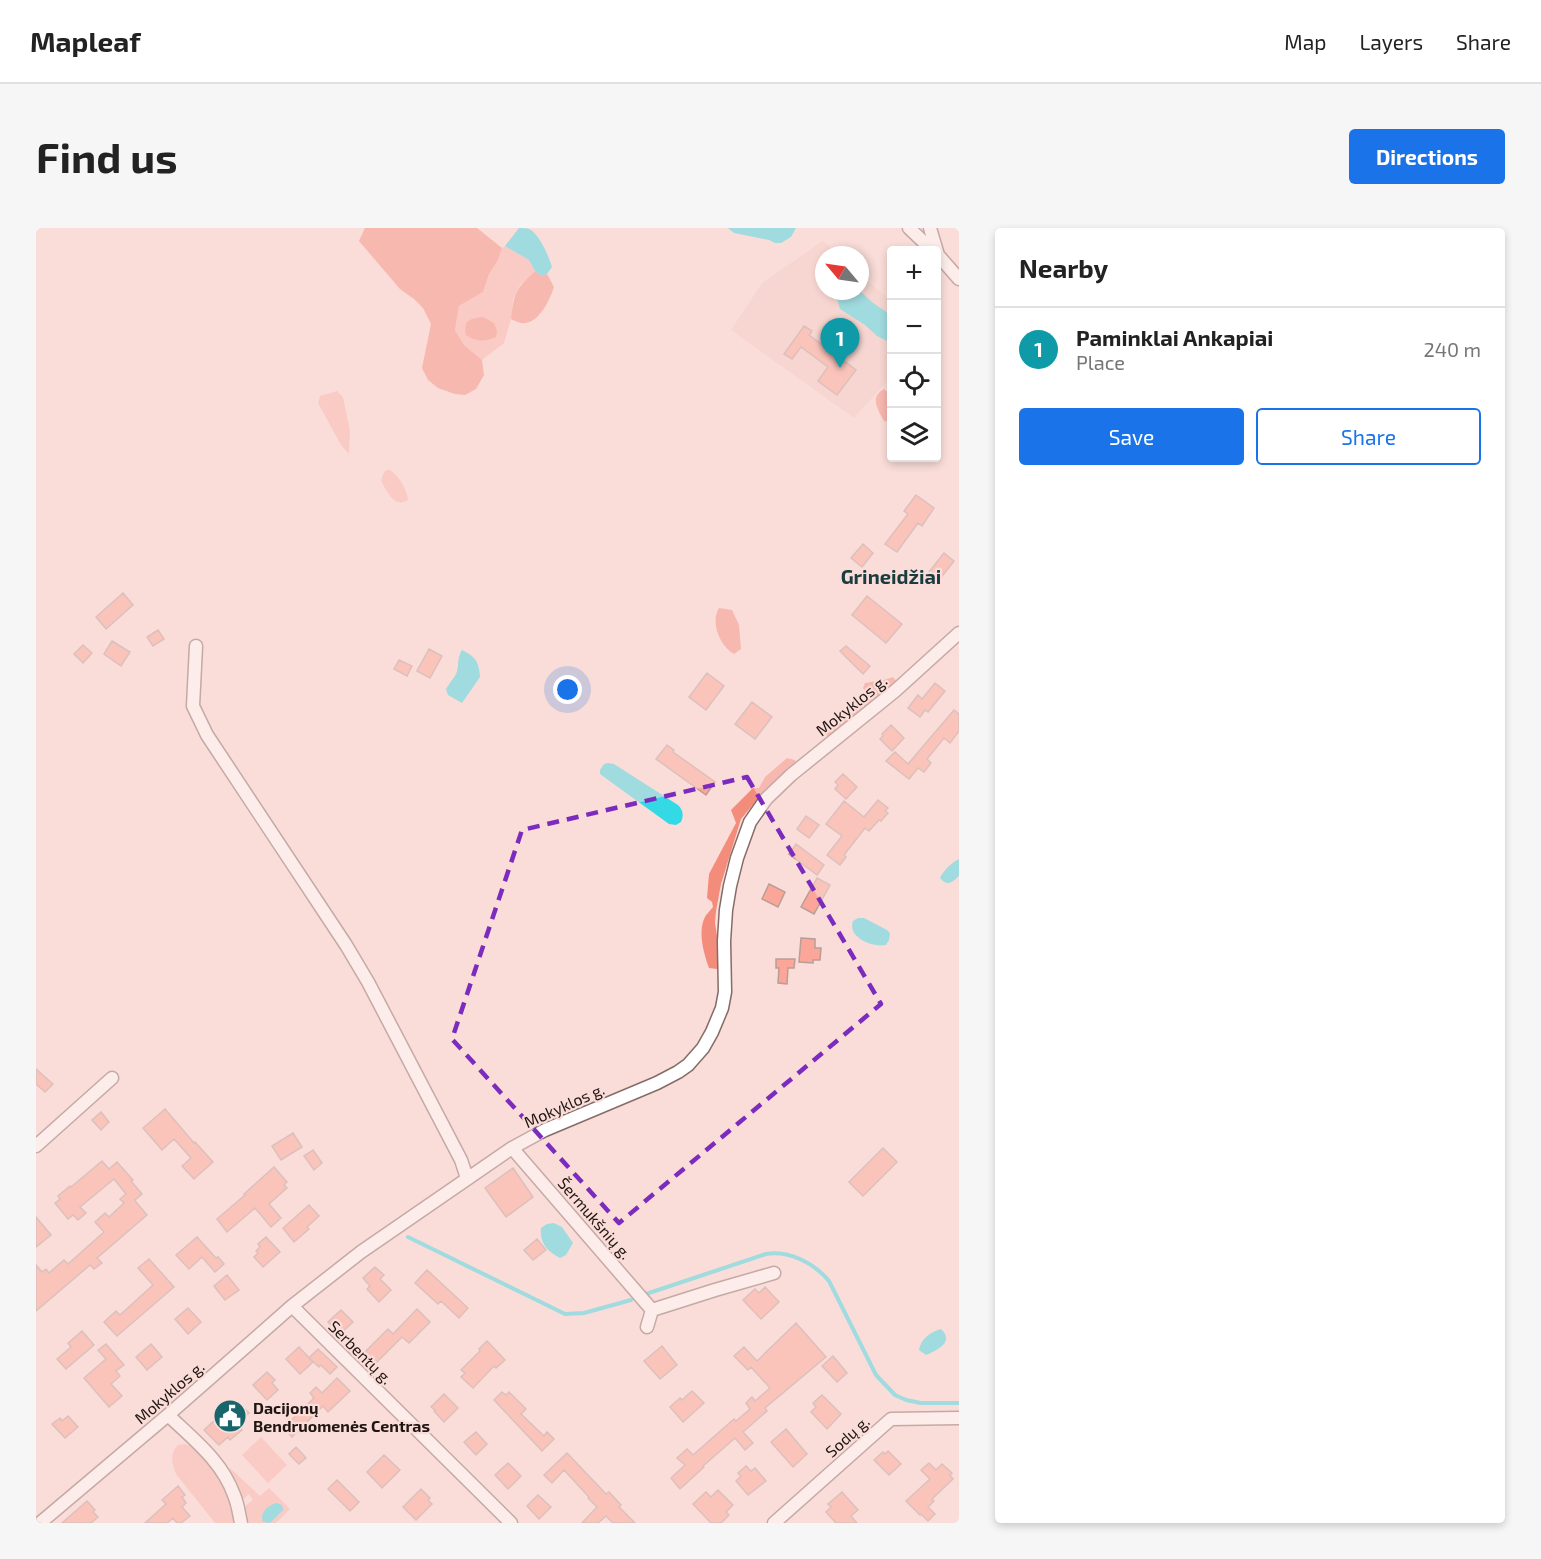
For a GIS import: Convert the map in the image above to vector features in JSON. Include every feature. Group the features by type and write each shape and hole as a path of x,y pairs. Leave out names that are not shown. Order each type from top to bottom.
{"street":[{"path":"909,228 928,246"},
{"path":"930,228 934,246"},
{"path":"941,259 959,279"},
{"name":"Mokyklos g.","path":"39,1523 168,1415 292,1306 361,1252 512,1148 545,1130 657,1083 678,1072 696,1057 712,1032 722,1008 725,992 726,910 736,858 750,822 766,799 791,775 895,691 959,633"},
{"path":"196,646 194,706 207,735 346,945 396,1036 467,1178"},
{"path":"36,1146 112,1078"},
{"name":"Šermukšnių g.","path":"512,1148 652,1311"},
{"path":"647,1327 652,1311 774,1273"},
{"name":"Serbentų g.","path":"292,1306 511,1523"},
{"path":"168,1415 207,1452 223,1471 234,1496 241,1523"},
{"name":"Sodų g.","path":"774,1523 891,1419 959,1418"}],"highlighted area":[{"path":"747,777 881,1004 619,1223 452,1039 522,830"}],"shaded area":[{"path":"365,228 477,228 502,248 483,292 459,306 455,330 464,345 482,360 484,375 476,389 465,395 455,394 438,388 428,380 422,368 431,324 423,308 400,289 359,241"},
{"path":"823,241 829,246 816,246"},
{"path":"505,246 529,260 535,271 520,285 513,299 511,319 504,343 482,360 464,345 455,330 459,306 483,292 489,274"},
{"path":"815,247 815,300 869,300 869,282 887,298 887,381 854,418 731,330 762,283"},
{"path":"535,271 541,276 547,274 554,287 540,314 530,322 520,323 511,319 513,303 520,287"},
{"path":"483,317 494,323 497,331 496,337 481,341 466,335 466,323"},
{"path":"884,389 887,392 887,421 884,421 876,404 879,392"},
{"path":"337,391 343,397 350,431 349,454 341,445 318,403 320,396"},
{"path":"386,470 390,470 399,479 408,500 395,501 388,494 381,481"},
{"path":"719,608 732,610 739,625 741,649 734,654 724,646 718,634 716,614"},
{"path":"893,677 897,682 886,689 880,688 881,695 866,710 858,710 846,726 828,736 821,731 821,728 847,707 855,708 856,700 868,695 863,688 865,683"},
{"path":"787,758 795,760 796,765 767,788 741,819 721,884 716,911 715,923 719,949 717,969 709,968 704,950 702,925 713,907 712,902 707,898 709,874 736,823 731,810 753,788 759,788 765,777"},
{"path":"261,1437 287,1465 268,1483 242,1455"},
{"path":"184,1444 198,1452 218,1476 230,1499 235,1523 215,1523 176,1474 172,1455 178,1445"},
{"path":"229,1467 260,1496 269,1488 290,1509 276,1523 249,1523 245,1506 253,1500 249,1494 243,1499"}],"water":[{"path":"519,228 533,231 540,240 552,267 547,274 541,276 529,260 505,246"},
{"path":"728,228 796,228 791,237 781,243 775,243 734,233"},
{"path":"869,299 887,312 887,341 877,336 865,325 840,309 838,300"},
{"path":"462,650 476,660 480,677 462,703 448,695 446,689 456,673"},
{"path":"604,764 614,764 678,805 682,813 681,822 676,825 669,824 600,774"},
{"path":"959,859 959,876 950,883 943,881 940,878 943,872"},
{"path":"864,918 887,930 890,933 886,945 874,945 857,936 852,927 853,921"},
{"path":"554,1223 562,1227 573,1243 566,1255 560,1258 548,1250 541,1238 541,1228"},
{"path":"941,1329 946,1338 943,1345 926,1355 919,1350 927,1336"},
{"path":"277,1503 282,1505 283,1510 270,1523 263,1522 262,1516 265,1510"}],"building":[{"path":"804,326 812,331 809,335 856,370 837,395 818,381 828,367 801,347 792,359 784,354"},
{"path":"916,495 934,508 922,526 918,523 897,552 885,544 908,514 904,511"},
{"path":"863,544 873,553 862,567 851,558"},
{"path":"944,553 954,561 939,580 929,572"},
{"path":"123,593 133,605 106,629 96,617"},
{"path":"867,596 902,624 886,643 852,615"},
{"path":"158,630 164,639 153,646 147,637"},
{"path":"112,641 130,652 121,666 104,654"},
{"path":"83,645 92,653 83,663 74,654"},
{"path":"846,646 870,666 863,674 840,651"},
{"path":"429,649 442,656 430,678 417,671"},
{"path":"399,660 412,666 407,676 394,669"},
{"path":"707,673 724,686 706,710 689,697"},
{"path":"935,683 945,691 928,712 925,710 920,717 908,708 918,695 922,699"},
{"path":"752,702 772,717 755,739 735,724"},
{"path":"954,710 959,714 959,731 950,743 944,738 927,759 931,763 924,772 918,768 909,779 886,761 895,752 908,764"},
{"path":"891,725 904,738 892,751 880,739"},
{"path":"667,745 674,750 673,752 715,782 706,795 656,759"},
{"path":"843,774 857,787 846,799 835,789 838,785 835,782"},
{"path":"878,800 888,808 885,811 888,813 869,831 865,828 844,855 846,857 840,865 827,855 842,836 826,824 844,801 864,817"},
{"path":"806,816 819,825 809,838 797,829"},
{"path":"796,844 824,865 817,875 789,854"},
{"path":"817,878 830,885 814,914 801,907"},
{"path":"769,884 785,892 778,907 762,899"},
{"path":"801,938 815,939 815,948 821,948 820,960 813,960 813,963 799,962"},
{"path":"776,959 795,959 794,968 788,968 787,984 778,983 779,968 776,968"},
{"path":"36,1069 53,1084 45,1092 36,1084"},
{"path":"165,1109 213,1162 194,1179 182,1166 191,1158 174,1139 162,1150 143,1128"},
{"path":"101,1112 109,1122 101,1130 92,1120"},
{"path":"293,1133 302,1147 281,1160 272,1146"},
{"path":"883,1148 897,1162 863,1196 849,1182"},
{"path":"313,1150 322,1163 314,1170 304,1156"},
{"path":"102,1161 109,1169 117,1162 133,1180 131,1181 142,1194 135,1200 147,1215 97,1258 102,1263 94,1269 90,1265 36,1311 36,1265 42,1272 46,1269 49,1273 64,1260 68,1264 104,1232 95,1222 105,1213 109,1217 124,1203 120,1199 126,1194 114,1179 80,1207 86,1213 78,1220 73,1215 68,1219 55,1203 60,1199 58,1196"},
{"path":"274,1167 287,1182 284,1185 287,1188 269,1204 281,1218 271,1227 255,1208 227,1232 217,1219"},
{"path":"513,1168 533,1197 506,1217 485,1188"},
{"path":"309,1205 319,1216 307,1227 309,1229 294,1242 283,1228"},
{"path":"36,1217 51,1235 36,1247"},
{"path":"197,1237 224,1264 215,1272 202,1257 189,1269 176,1255"},
{"path":"266,1237 280,1252 263,1267 254,1257 260,1247 258,1244"},
{"path":"537,1239 546,1250 533,1260 524,1250"},
{"path":"149,1259 174,1287 117,1336 104,1322 116,1311 120,1315 153,1285 138,1268"},
{"path":"375,1267 384,1275 380,1279 391,1290 379,1302 367,1289 370,1286 363,1278"},
{"path":"427,1270 468,1308 459,1318 441,1301 438,1304 415,1283"},
{"path":"227,1275 239,1290 225,1300 214,1286"},
{"path":"765,1287 779,1302 761,1319 743,1300 755,1289 759,1293"},
{"path":"188,1308 201,1322 188,1334 175,1319"},
{"path":"417,1309 430,1322 409,1343 402,1337 372,1367 361,1356 388,1329 393,1334"},
{"path":"341,1310 353,1322 340,1334 328,1322"},
{"path":"796,1323 826,1357 765,1408 767,1411 743,1432 753,1443 745,1450 735,1438 680,1489 671,1478 685,1465 677,1458 687,1449 693,1455 734,1419 736,1421 750,1409 746,1403 752,1397 755,1401 770,1388 751,1367 748,1370 734,1356 744,1347 757,1361"},
{"path":"82,1331 94,1345 66,1369 57,1359 71,1347 68,1343"},
{"path":"487,1341 505,1360 496,1368 494,1366 473,1388 461,1377 465,1373 461,1370"},
{"path":"106,1344 124,1365 116,1371 120,1376 111,1384 122,1396 109,1407 84,1378 106,1359 98,1350"},
{"path":"151,1344 162,1357 147,1370 136,1357"},
{"path":"662,1346 677,1365 660,1379 644,1361"},
{"path":"299,1347 313,1362 300,1374 286,1359"},
{"path":"318,1349 337,1367 330,1374 309,1358"},
{"path":"833,1356 847,1373 837,1382 822,1366"},
{"path":"267,1372 275,1380 272,1383 278,1390 267,1400 253,1385"},
{"path":"337,1378 350,1391 328,1412 323,1406 292,1437 283,1428 314,1398 310,1393 316,1387 322,1393"},
{"path":"692,1391 704,1403 683,1422 670,1407"},
{"path":"502,1392 506,1395 509,1392 526,1409 521,1414 544,1436 547,1432 554,1439 542,1451 494,1400"},
{"path":"444,1394 458,1408 444,1422 431,1407"},
{"path":"822,1395 841,1414 827,1429 811,1412 816,1407 813,1403"},
{"path":"239,1403 249,1413 236,1424 242,1430 230,1440 228,1437 219,1445 204,1430 216,1419 218,1422"},
{"path":"68,1416 78,1427 65,1438 52,1424"},
{"path":"786,1429 807,1454 793,1467 771,1442"},
{"path":"476,1432 487,1444 476,1455 464,1442"},
{"path":"296,1447 306,1458 299,1464 289,1454"},
{"path":"888,1451 901,1464 889,1475 874,1460 883,1452 885,1454"},
{"path":"567,1453 606,1494 609,1492 621,1505 619,1507 635,1523 613,1523 606,1516 598,1523 582,1523 597,1507 564,1470 552,1483 544,1475"},
{"path":"384,1455 400,1470 382,1488 367,1472"},
{"path":"508,1463 521,1476 508,1489 495,1475"},
{"path":"929,1463 936,1470 942,1464 952,1473 950,1475 953,1479 932,1499 934,1501 928,1507 935,1514 928,1521 906,1501 930,1479 921,1470"},
{"path":"746,1466 751,1471 755,1468 766,1481 748,1495 736,1481 741,1476 738,1473"},
{"path":"337,1480 359,1502 350,1511 328,1489"},
{"path":"178,1486 185,1495 182,1497 186,1503 182,1507 190,1516 181,1523 177,1523 173,1518 167,1523 145,1523 166,1504 162,1500"},
{"path":"421,1489 430,1498 428,1500 432,1504 416,1520 403,1507"},
{"path":"718,1490 733,1505 726,1512 729,1515 721,1523 711,1523 693,1504 706,1492 711,1497"},
{"path":"842,1492 858,1510 851,1516 857,1523 836,1523 826,1512 831,1507 828,1504"},
{"path":"538,1495 551,1507 539,1519 527,1506"},
{"path":"87,1501 98,1517 91,1523 62,1523"}],"waterway":[{"path":"408,1237 565,1314 584,1313 631,1300"},
{"path":"646,1294 766,1254 792,1256 809,1263 829,1281 876,1375 895,1395 921,1403 959,1403"}],"place":[{"name":"Paminklai Ankapiai","path":"840,368"},
{"name":"Dacijonų Bendruomenės Centras","path":"230,1416"}],"district":[{"name":"Grineidžiai","path":"891,576"}]}
